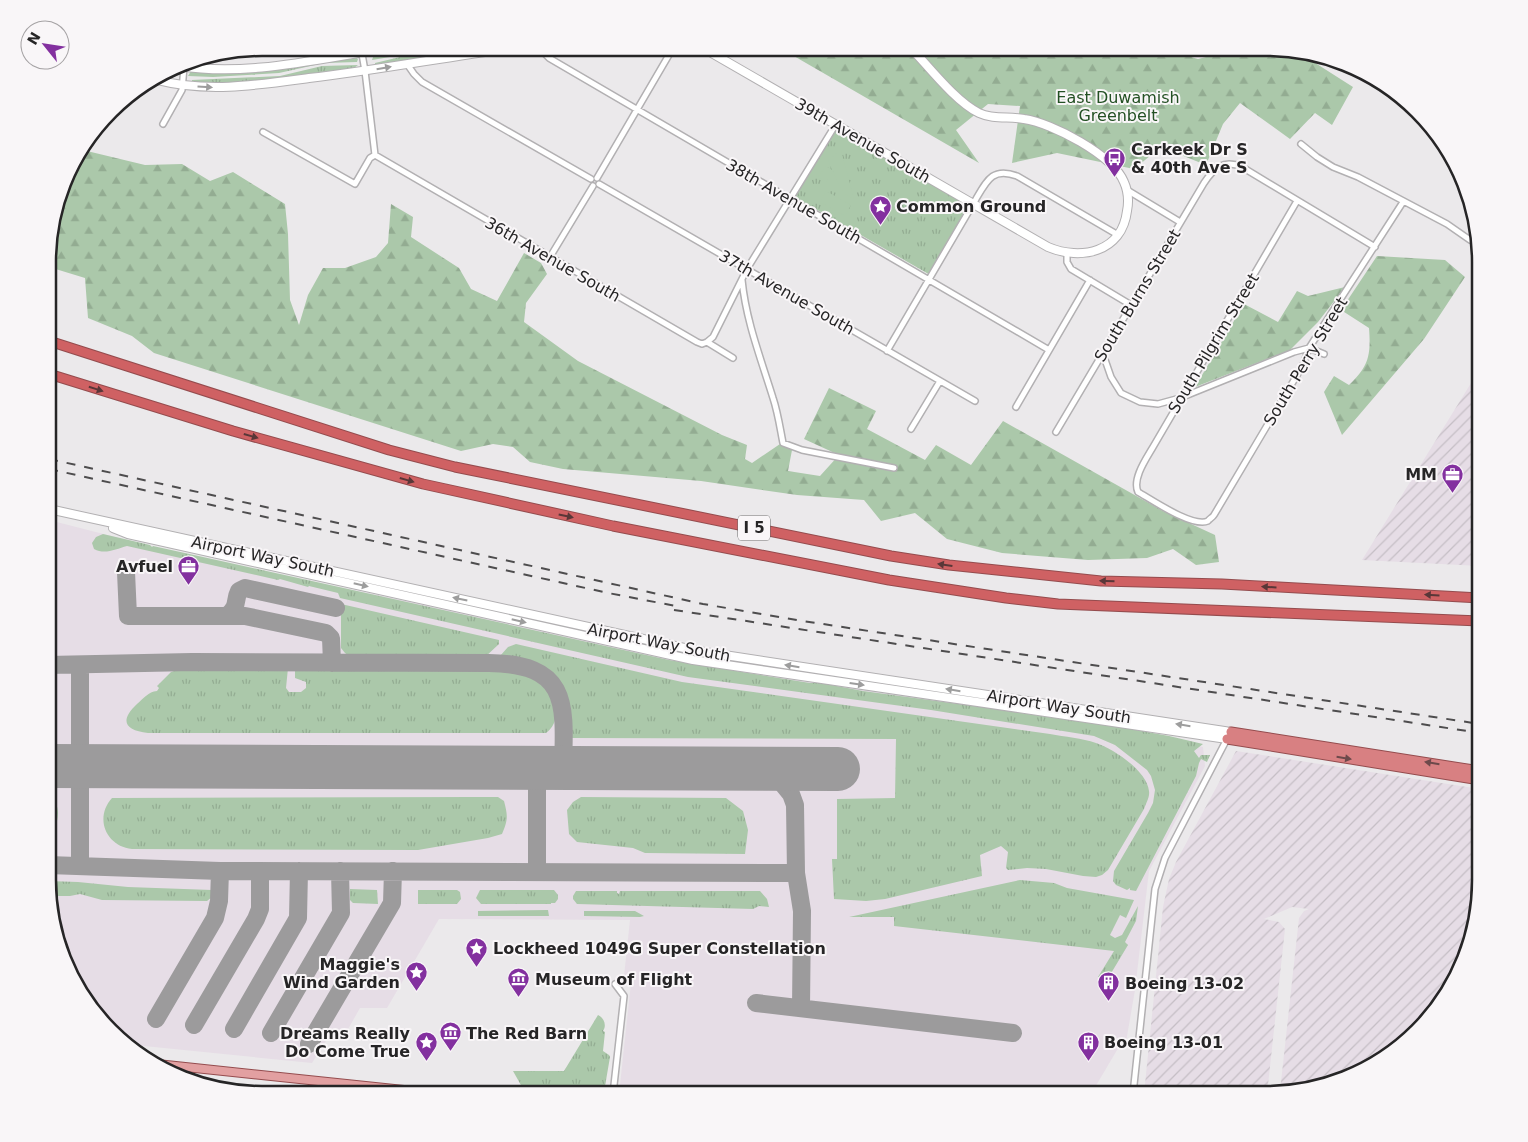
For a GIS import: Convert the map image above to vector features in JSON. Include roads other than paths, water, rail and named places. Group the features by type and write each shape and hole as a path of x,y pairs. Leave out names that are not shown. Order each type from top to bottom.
{"highway":[{"name":"I 5","path":"56,343 389,450 446,464 891,556 949,565 1101,581 1222,584 1472,598"},
{"name":"I 5","path":"56,376 233,431 423,484 613,526 897,581 1058,604 1472,621"},
{"path":"1229,736 1472,769"},
{"path":"1229,736 1472,779"}],"main road":[{"path":"194,68 243,70 326,56"},
{"path":"164,81 182,85 212,87 241,86 365,71 460,56"},
{"name":"39th Avenue South","path":"717,56 1022,233 1048,247 1067,254"},
{"path":"919,56 969,107 986,116 994,118 1023,118 1059,130 1109,161 1120,174 1127,190 1128,199 1126,218 1118,235 1104,247 1094,252 1067,254"},
{"name":"Airport Way South","path":"56,512 92,520 128,534 693,660 1229,736"},
{"path":"173,1066 366,1086"}],"street":[{"path":"263,132 355,184 370,158 375,155 363,56"},
{"name":"38th Avenue South","path":"547,56 1049,350"},
{"path":"593,186 590,183 668,56"},
{"path":"407,64 422,82 600,180 599,184 593,186 550,257"},
{"path":"163,124 180,94 182,72"},
{"path":"707,342 713,337 747,269 836,124"},
{"path":"1301,144 1317,158 1358,177 1447,224 1470,240"},
{"name":"36th Avenue South","path":"375,155 697,342 702,344 707,342 733,358"},
{"name":"South Burns Street","path":"1056,432 1208,177 1224,164 1231,163 1242,167 1297,201"},
{"path":"887,351 986,182 995,175 1005,172 1017,176 1118,235"},
{"name":"37th Avenue South","path":"599,184 974,401"},
{"path":"1127,190 1180,222"},
{"path":"1297,201 1375,247"},
{"name":"South Pilgrim Street","path":"1136,487 1143,465 1180,398 1297,201"},
{"name":"South Perry Street","path":"1136,487 1138,492 1183,516 1202,522 1214,515 1303,364 1309,348 1403,202"},
{"path":"1067,254 1069,267 1131,305"},
{"path":"742,280 744,303 754,333 756,350 773,399 783,443 802,450 894,468"},
{"path":"1016,407 1090,280"},
{"path":"1102,354 1117,389 1125,396 1148,404 1158,404 1180,398 1294,352 1309,348 1324,354"},
{"path":"911,430 940,381"},
{"path":"1134,1086 1157,878 1165,858 1229,736"},
{"path":"614,1086 624,996 615,984"}],"railway":[{"path":"56,461 703,604 803,621 1472,723"},
{"path":"56,471 608,593 681,607"},
{"path":"674,610 1472,732"}],"place":[{"name":"Carkeek Dr S & 40th Ave S","path":"1115,177"},
{"name":"Common Ground","path":"880,225"},
{"name":"MM","path":"1453,493"},
{"name":"Avfuel","path":"189,585"},
{"name":"Lockheed 1049G Super Constellation","path":"477,967"},
{"name":"Maggie's Wind Garden","path":"416,992"},
{"name":"Museum of Flight","path":"519,998"},
{"name":"Boeing 13-02","path":"1109,1002"},
{"name":"The Red Barn","path":"450,1052"},
{"name":"Dreams Really Do Come True","path":"426,1061"},
{"name":"Boeing 13-01","path":"1088,1061"}],"park label":[{"name":"East Duwamish Greenbelt","path":"1118,106"}]}
